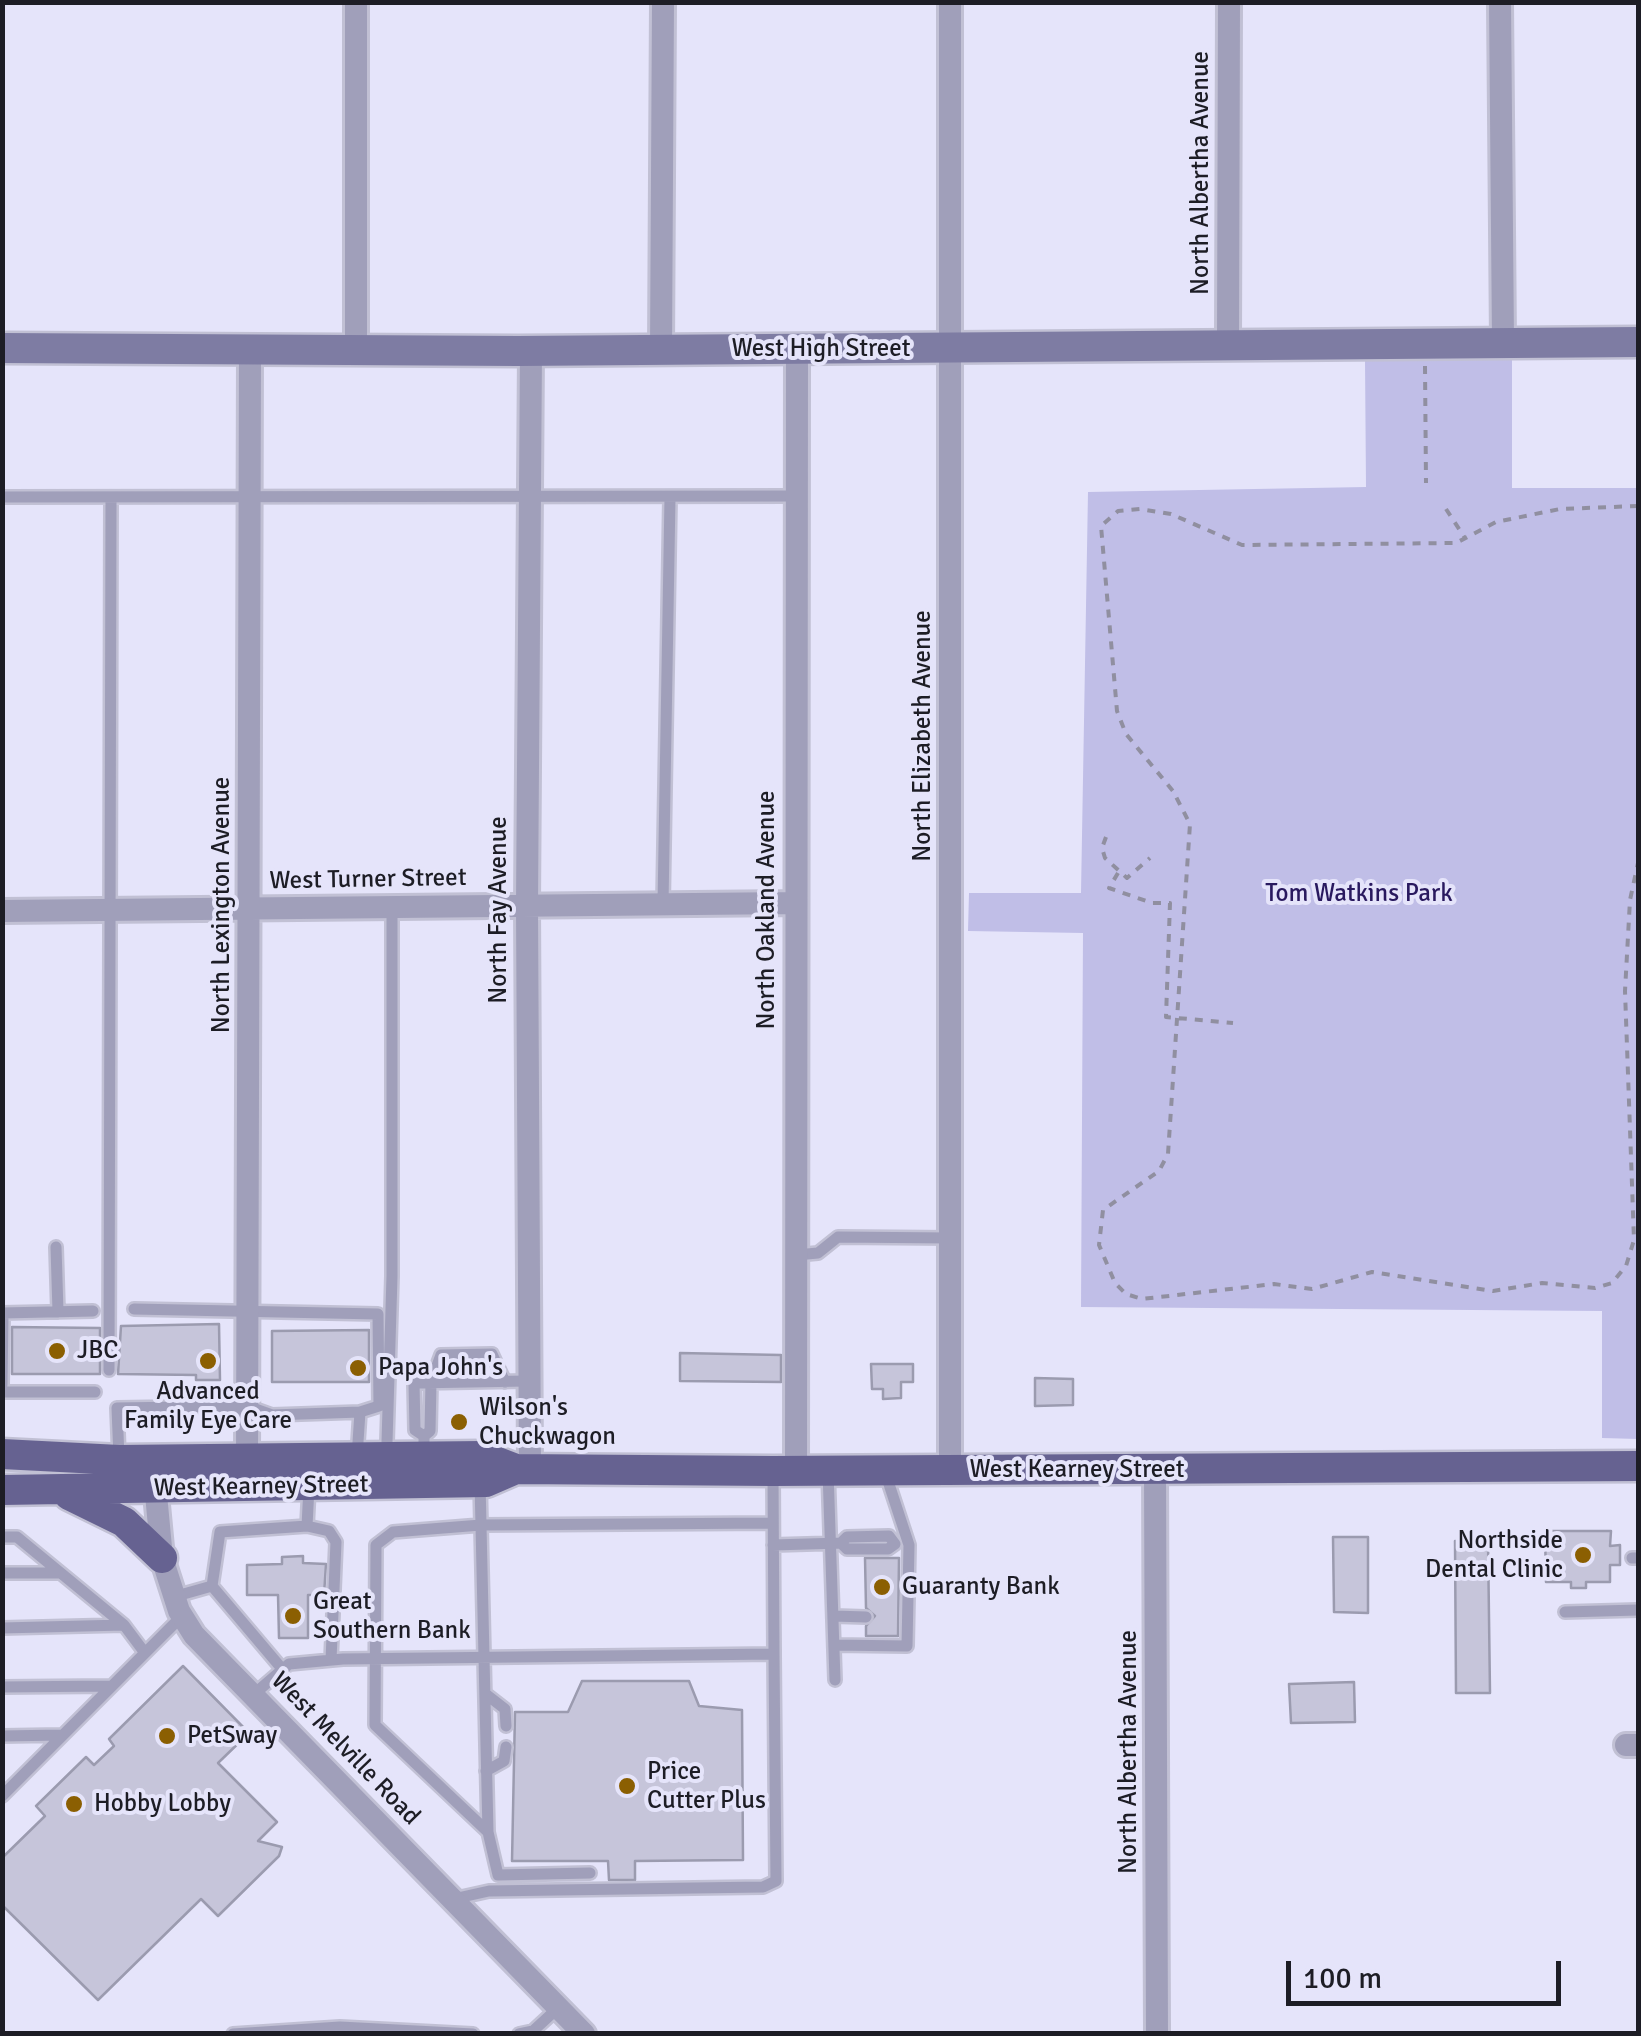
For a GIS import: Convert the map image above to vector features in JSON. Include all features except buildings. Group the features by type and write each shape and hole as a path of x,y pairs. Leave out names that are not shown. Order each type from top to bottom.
{"main road":[{"name":"West Kearney Street","path":"2,1490 57,1490 247,1458 358,1457 424,1446 482,1456 523,1469 1638,1466"},
{"name":"West Kearney Street","path":"2,1454 119,1460 154,1474 309,1486 480,1482 523,1469"},
{"path":"57,1490 124,1522 162,1558"}],"street":[{"path":"356,2 356,351"},
{"path":"661,350 662,2"},
{"name":"North Elizabeth Avenue","path":"950,2 950,1470"},
{"name":"North Albertha Avenue","path":"1228,343 1229,2"},
{"path":"1500,2 1503,342"},
{"name":"West High Street","path":"2,348 531,351 1638,342"},
{"name":"North Oakland Avenue","path":"785,1471 795,1255 797,348"},
{"name":"North Fay Avenue","path":"523,1469 516,1382 526,904 531,351"},
{"name":"North Lexington Avenue","path":"247,1458 250,352"},
{"name":"West Turner Street","path":"2,911 794,904"},
{"name":"North Albertha Avenue","path":"1155,1470 1158,2034"},
{"name":"West Melville Road","path":"154,1474 162,1558 178,1606 214,1657 584,2034"}],"lane":[{"path":"2,497 796,496"},
{"path":"662,904 670,497"},
{"path":"109,1370 112,498"},
{"path":"387,1442 392,1276 392,907"},
{"path":"795,1255 818,1253 838,1237 950,1238"},
{"path":"56,1247 58,1312"},
{"path":"119,1460 117,1408 246,1406 272,1415 360,1412 379,1406 378,1314 134,1309"},
{"path":"2,1384 3,1313 93,1311"},
{"path":"430,1382 440,1355 492,1354 516,1382"},
{"path":"424,1446 414,1430 414,1383 516,1382"},
{"path":"2,1392 95,1392"},
{"path":"358,1457 360,1412"},
{"path":"834,1646 907,1646 902,1544 886,1470"},
{"path":"453,1900 489,1891 763,1887 776,1881 773,1524 785,1471"},
{"path":"828,1471 836,1544 835,1680"},
{"path":"480,1482 488,1832 498,1874 590,1873"},
{"path":"307,1526 309,1486"},
{"path":"488,1832 375,1725 376,1545 393,1532 481,1525 773,1524"},
{"path":"283,1670 212,1586 220,1532 307,1526 328,1531 336,1542 332,1660"},
{"path":"2,1537 16,1537 60,1572 124,1625 144,1653"},
{"path":"773,1544 836,1544 847,1549 888,1550 902,1544"},
{"path":"2,1573 60,1572"},
{"path":"5,1790 144,1653 178,1606 212,1586"},
{"path":"1565,1612 1638,1610"},
{"path":"834,1616 866,1617"},
{"path":"2,1628 124,1625"},
{"path":"253,1695 290,1664 332,1660 487,1661 774,1654"},
{"path":"2,1687 110,1686"},
{"path":"487,1695 505,1709 506,1726"},
{"path":"2,1736 61,1735"},
{"path":"486,1771 504,1761 506,1747"},
{"path":"518,2034 533,2031 559,2007"},
{"path":"233,2034 340,2027 473,2034"}],"path":[{"path":"1426,361 1426,483"},
{"path":"1638,506 1560,509 1496,522 1465,538 1444,543 1242,544 1185,519 1140,510 1118,511 1100,526 1117,711 1126,734 1173,791 1190,824 1180,1019 1165,1164 1114,1198 1100,1217 1102,1256 1110,1276 1126,1294 1150,1299 1274,1284 1312,1289 1372,1272 1494,1291 1542,1283 1604,1286 1626,1266 1634,1240 1625,991 1630,900 1638,863"},
{"path":"1446,508 1465,538"},
{"path":"1106,838 1102,848 1105,858 1127,878 1150,858"},
{"path":"1118,873 1109,888 1152,903 1170,903 1166,1018 1232,1023"}],"green space":[{"name":"Tom Watkins Park","path":"1512,359 1512,488 1638,488 1638,1439 1602,1438 1602,1311 1081,1307 1083,933 968,931 969,893 1081,893 1088,492 1366,487 1365,360"}],"place":[{"name":"JBC","path":"57,1351"},
{"name":"Advanced Family Eye Care","path":"208,1361"},
{"name":"Papa John's","path":"358,1368"},
{"name":"Wilson's Chuckwagon","path":"459,1422"},
{"name":"Northside Dental Clinic","path":"1583,1555"},
{"name":"Guaranty Bank","path":"882,1587"},
{"name":"Great Southern Bank","path":"293,1616"},
{"name":"PetSway","path":"167,1736"},
{"name":"Price Cutter Plus","path":"627,1786"},
{"name":"Hobby Lobby","path":"74,1804"}]}
